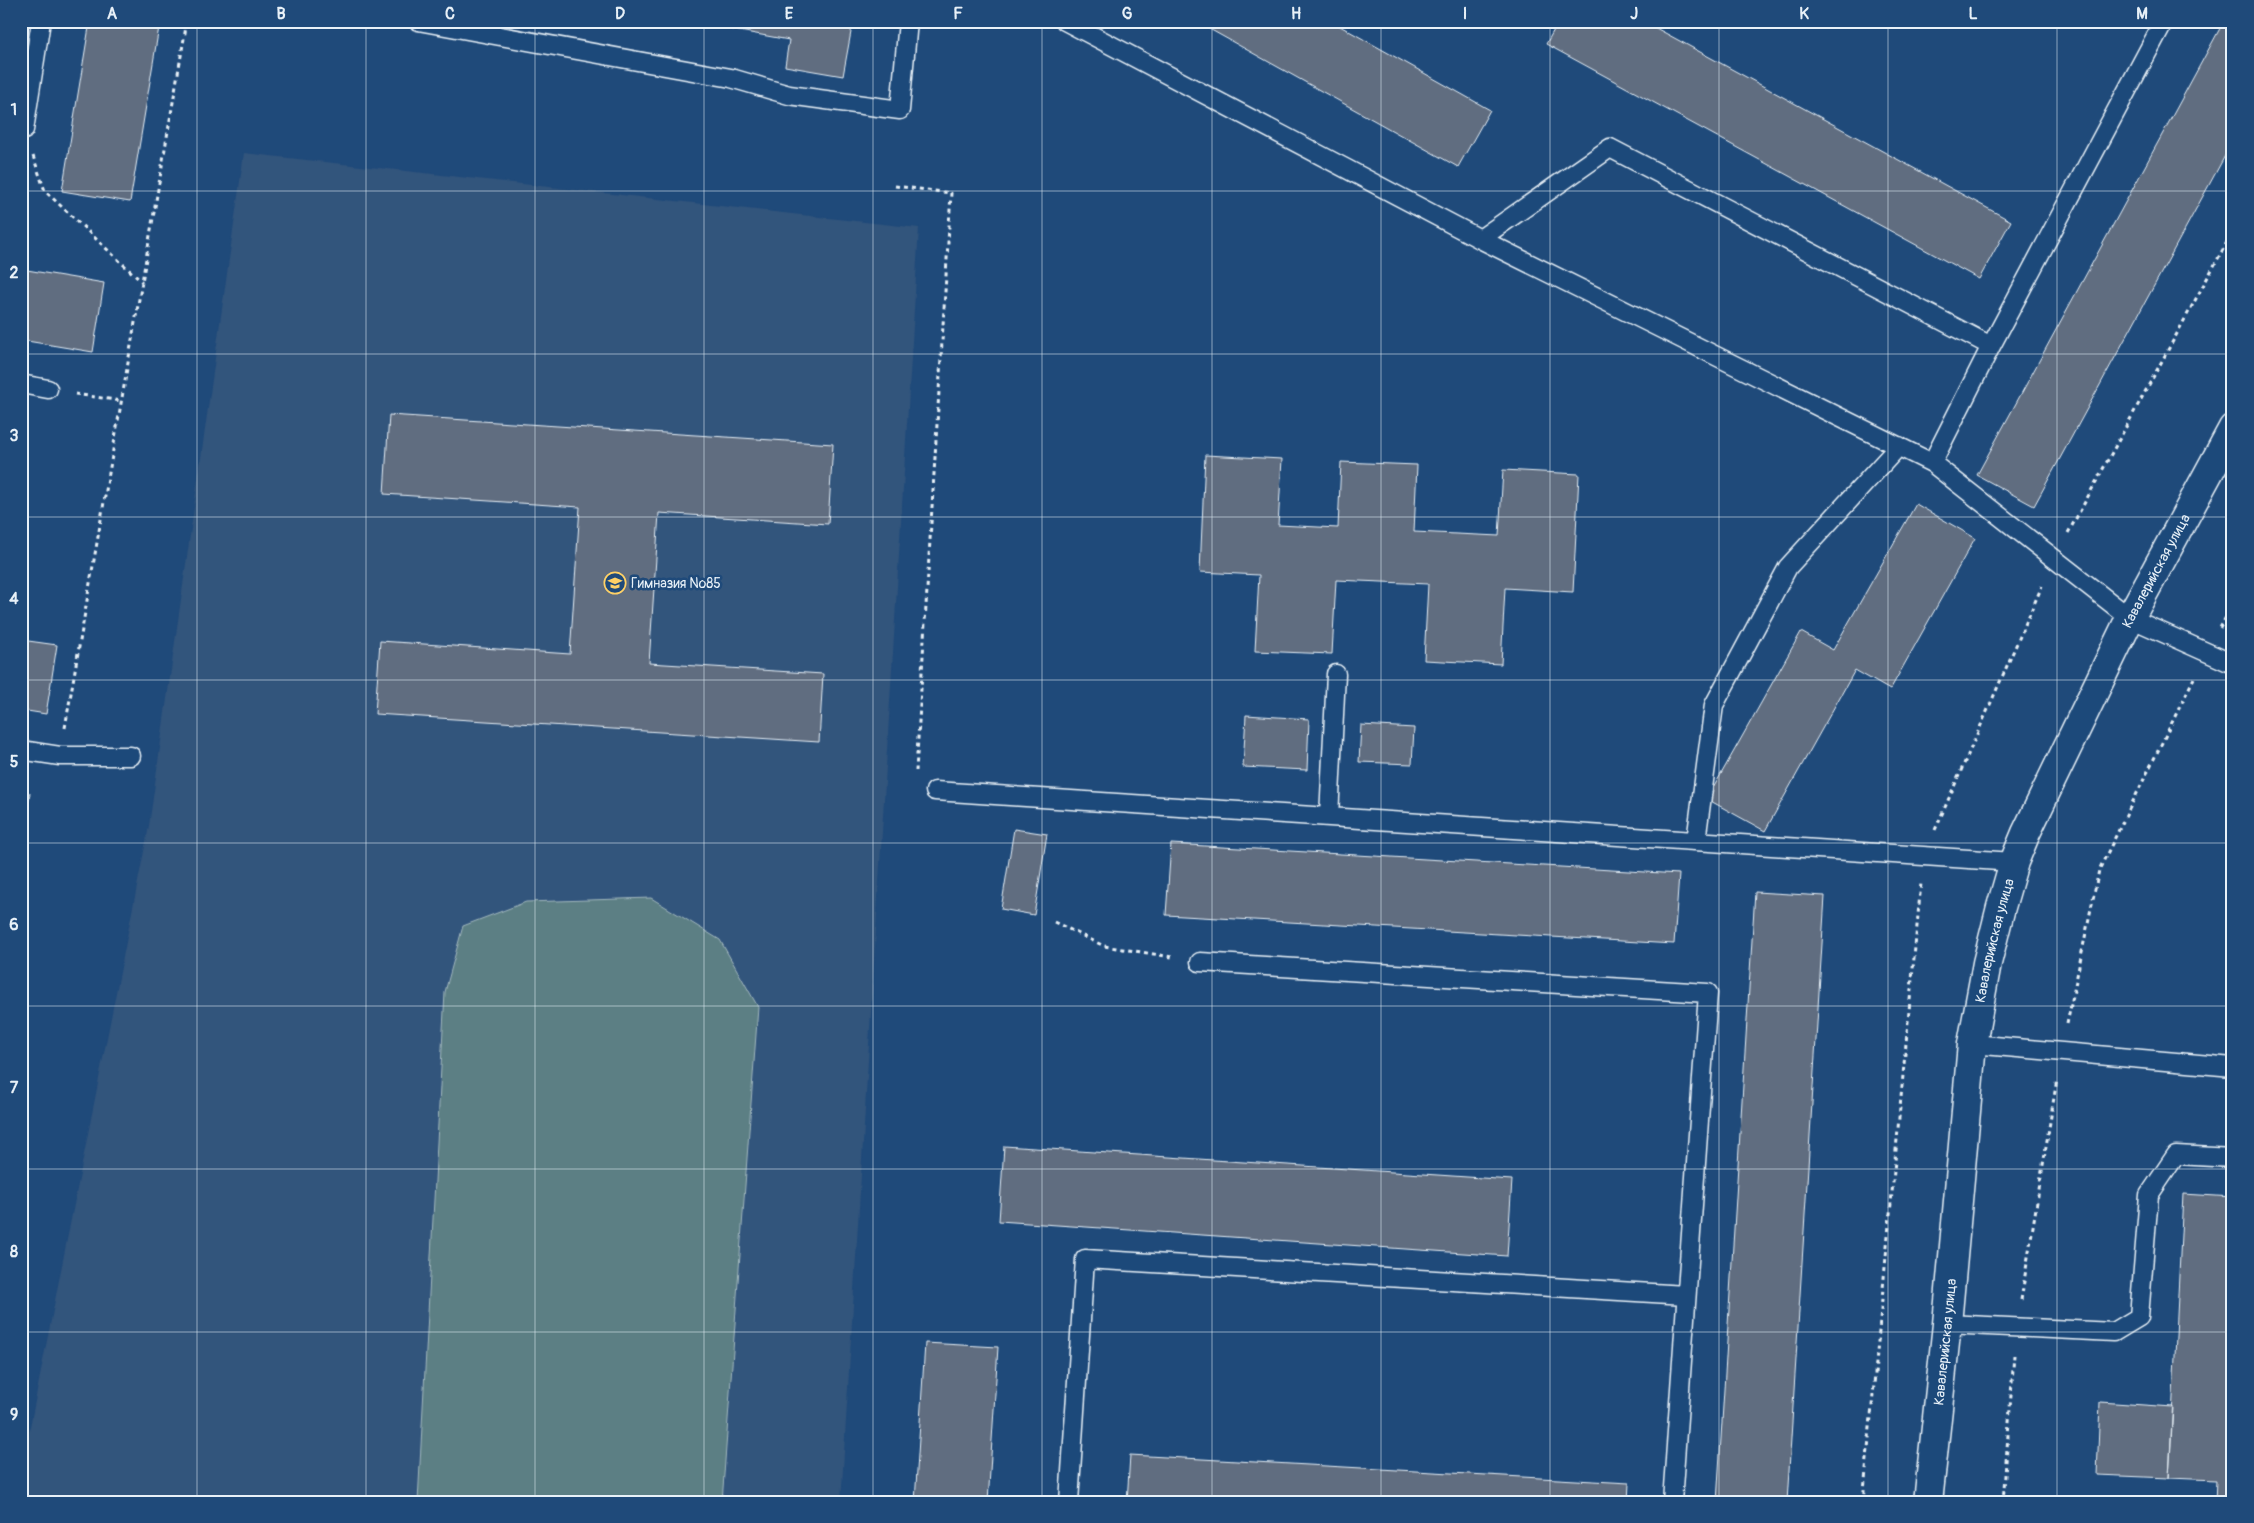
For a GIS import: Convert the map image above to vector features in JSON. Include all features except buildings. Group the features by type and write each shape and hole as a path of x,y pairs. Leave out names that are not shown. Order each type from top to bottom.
{"street":[{"name":"Кавалерийская улица","path":"1928,1502 1948,1324 1972,1044 1987,963 2014,862 2026,833 2130,618 2233,428"}],"lane":[{"path":"24,130 28,65 41,21"},
{"path":"418,21 731,78 789,95 900,110 908,21"},
{"path":"1065,21 1480,239 1932,463 2130,618 2233,664"},
{"path":"1932,463 2164,21"},
{"path":"1480,239 1610,148 1992,346"},
{"path":"21,384 48,389"},
{"path":"1696,841 1714,706 1788,567 1899,446"},
{"path":"1329,817 1336,674"},
{"path":"21,750 60,756 131,756"},
{"path":"935,791 2014,862"},
{"path":"1200,962 1708,993 1672,1502"},
{"path":"1972,1044 2233,1067"},
{"path":"1948,1324 2114,1332 2139,1317 2148,1195 2176,1155 2233,1158"},
{"path":"1069,1502 1085,1259 1686,1295"}],"path":[{"path":"60,756 187,21"},
{"path":"24,130 44,191 142,282"},
{"path":"895,186 951,193 915,788 935,791"},
{"path":"48,389 122,402"},
{"path":"1054,922 1104,946 1200,962"}],"shaded area":[{"path":"244,153 919,228 841,1502 21,1502 21,1472 149,826"}],"green space":[{"path":"651,898 720,940 758,1007 722,1502 418,1502 445,992 463,926 526,902"}],"place":[{"name":"Гимназия №85","path":"615,583"}]}
